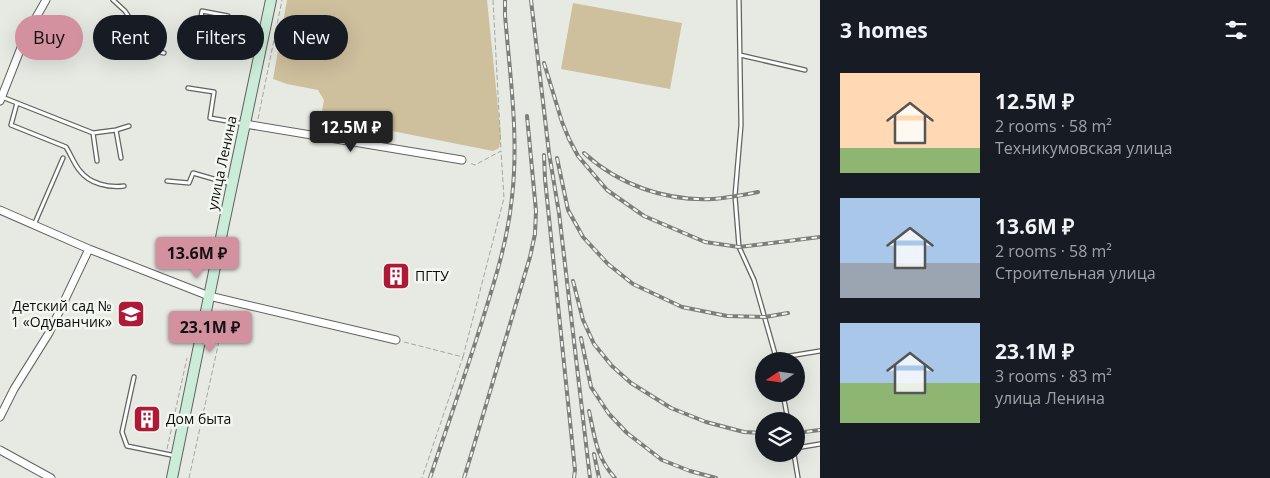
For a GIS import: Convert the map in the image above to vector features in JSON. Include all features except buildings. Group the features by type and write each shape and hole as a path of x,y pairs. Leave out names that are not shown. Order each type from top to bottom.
{"main road":[{"name":"улица Ленина","path":"264,33 271,0"},
{"name":"улица Ленина","path":"172,478 258,60"}],"street":[{"path":"1,99 26,36 46,0"},
{"path":"245,124 461,160"},
{"path":"0,210 88,249 209,296 396,340"},
{"path":"0,417 14,390 49,333 88,249"},
{"path":"0,450 51,478"}],"lane":[{"path":"113,0 128,15"},
{"path":"739,0 742,125 736,196 739,247 754,280 775,352"},
{"path":"202,11 228,16 224,33 221,51 196,46 202,11"},
{"path":"740,55 805,70"},
{"path":"188,88 214,92 210,118 245,124"},
{"path":"1,99 17,103 93,133 129,126"},
{"path":"17,103 10,125 66,147 78,170 83,175 106,186 124,186"},
{"path":"116,130 121,158"},
{"path":"93,133 97,161"},
{"path":"34,225 63,158"},
{"path":"167,181 189,183 193,174 232,184"},
{"path":"805,354 820,351"},
{"path":"134,377 122,432 127,446 176,456"},
{"path":"805,446 820,444"},
{"path":"795,462 798,478"}],"path":[{"path":"256,126 282,0"},
{"path":"422,478 463,357 504,198 493,0"},
{"path":"461,160 474,165 501,151"},
{"path":"189,478 226,309"},
{"path":"396,340 463,357"}],"shaded area":[{"path":"287,0 487,0 501,137 499,148 493,151 321,117 324,100 318,90 287,84 273,79 276,60 348,60 348,15 284,15"},
{"path":"573,3 682,23 670,89 561,69"}],"railway":[{"path":"430,478 493,286 505,242 510,212 515,152 505,0"},
{"path":"531,0 549,153 559,213 590,478"},
{"path":"544,63 562,122 578,156 607,190 644,216 705,242 739,247 820,237"},
{"path":"464,478 530,257 535,234 536,211 527,116"},
{"path":"584,153 612,174 627,182 660,194 694,199 712,199 758,192"},
{"path":"544,155 575,470 574,478"},
{"path":"557,158 568,210 583,237 608,264 633,284 682,307 727,316 765,317 788,313"},
{"path":"573,281 583,320 594,344 612,366 631,383 671,408 706,422 744,432 755,433"},
{"path":"581,338 591,387 609,414 627,433 662,460 690,471 716,478"},
{"path":"589,411 600,455 615,478"},
{"path":"805,432 820,430"},
{"path":"594,454 599,478"}],"place":[{"name":"ПГТУ","path":"396,276"},
{"name":"Детский сад № 1 «Одуванчик»","path":"131,314"},
{"name":"Дом быта","path":"147,419"}]}
